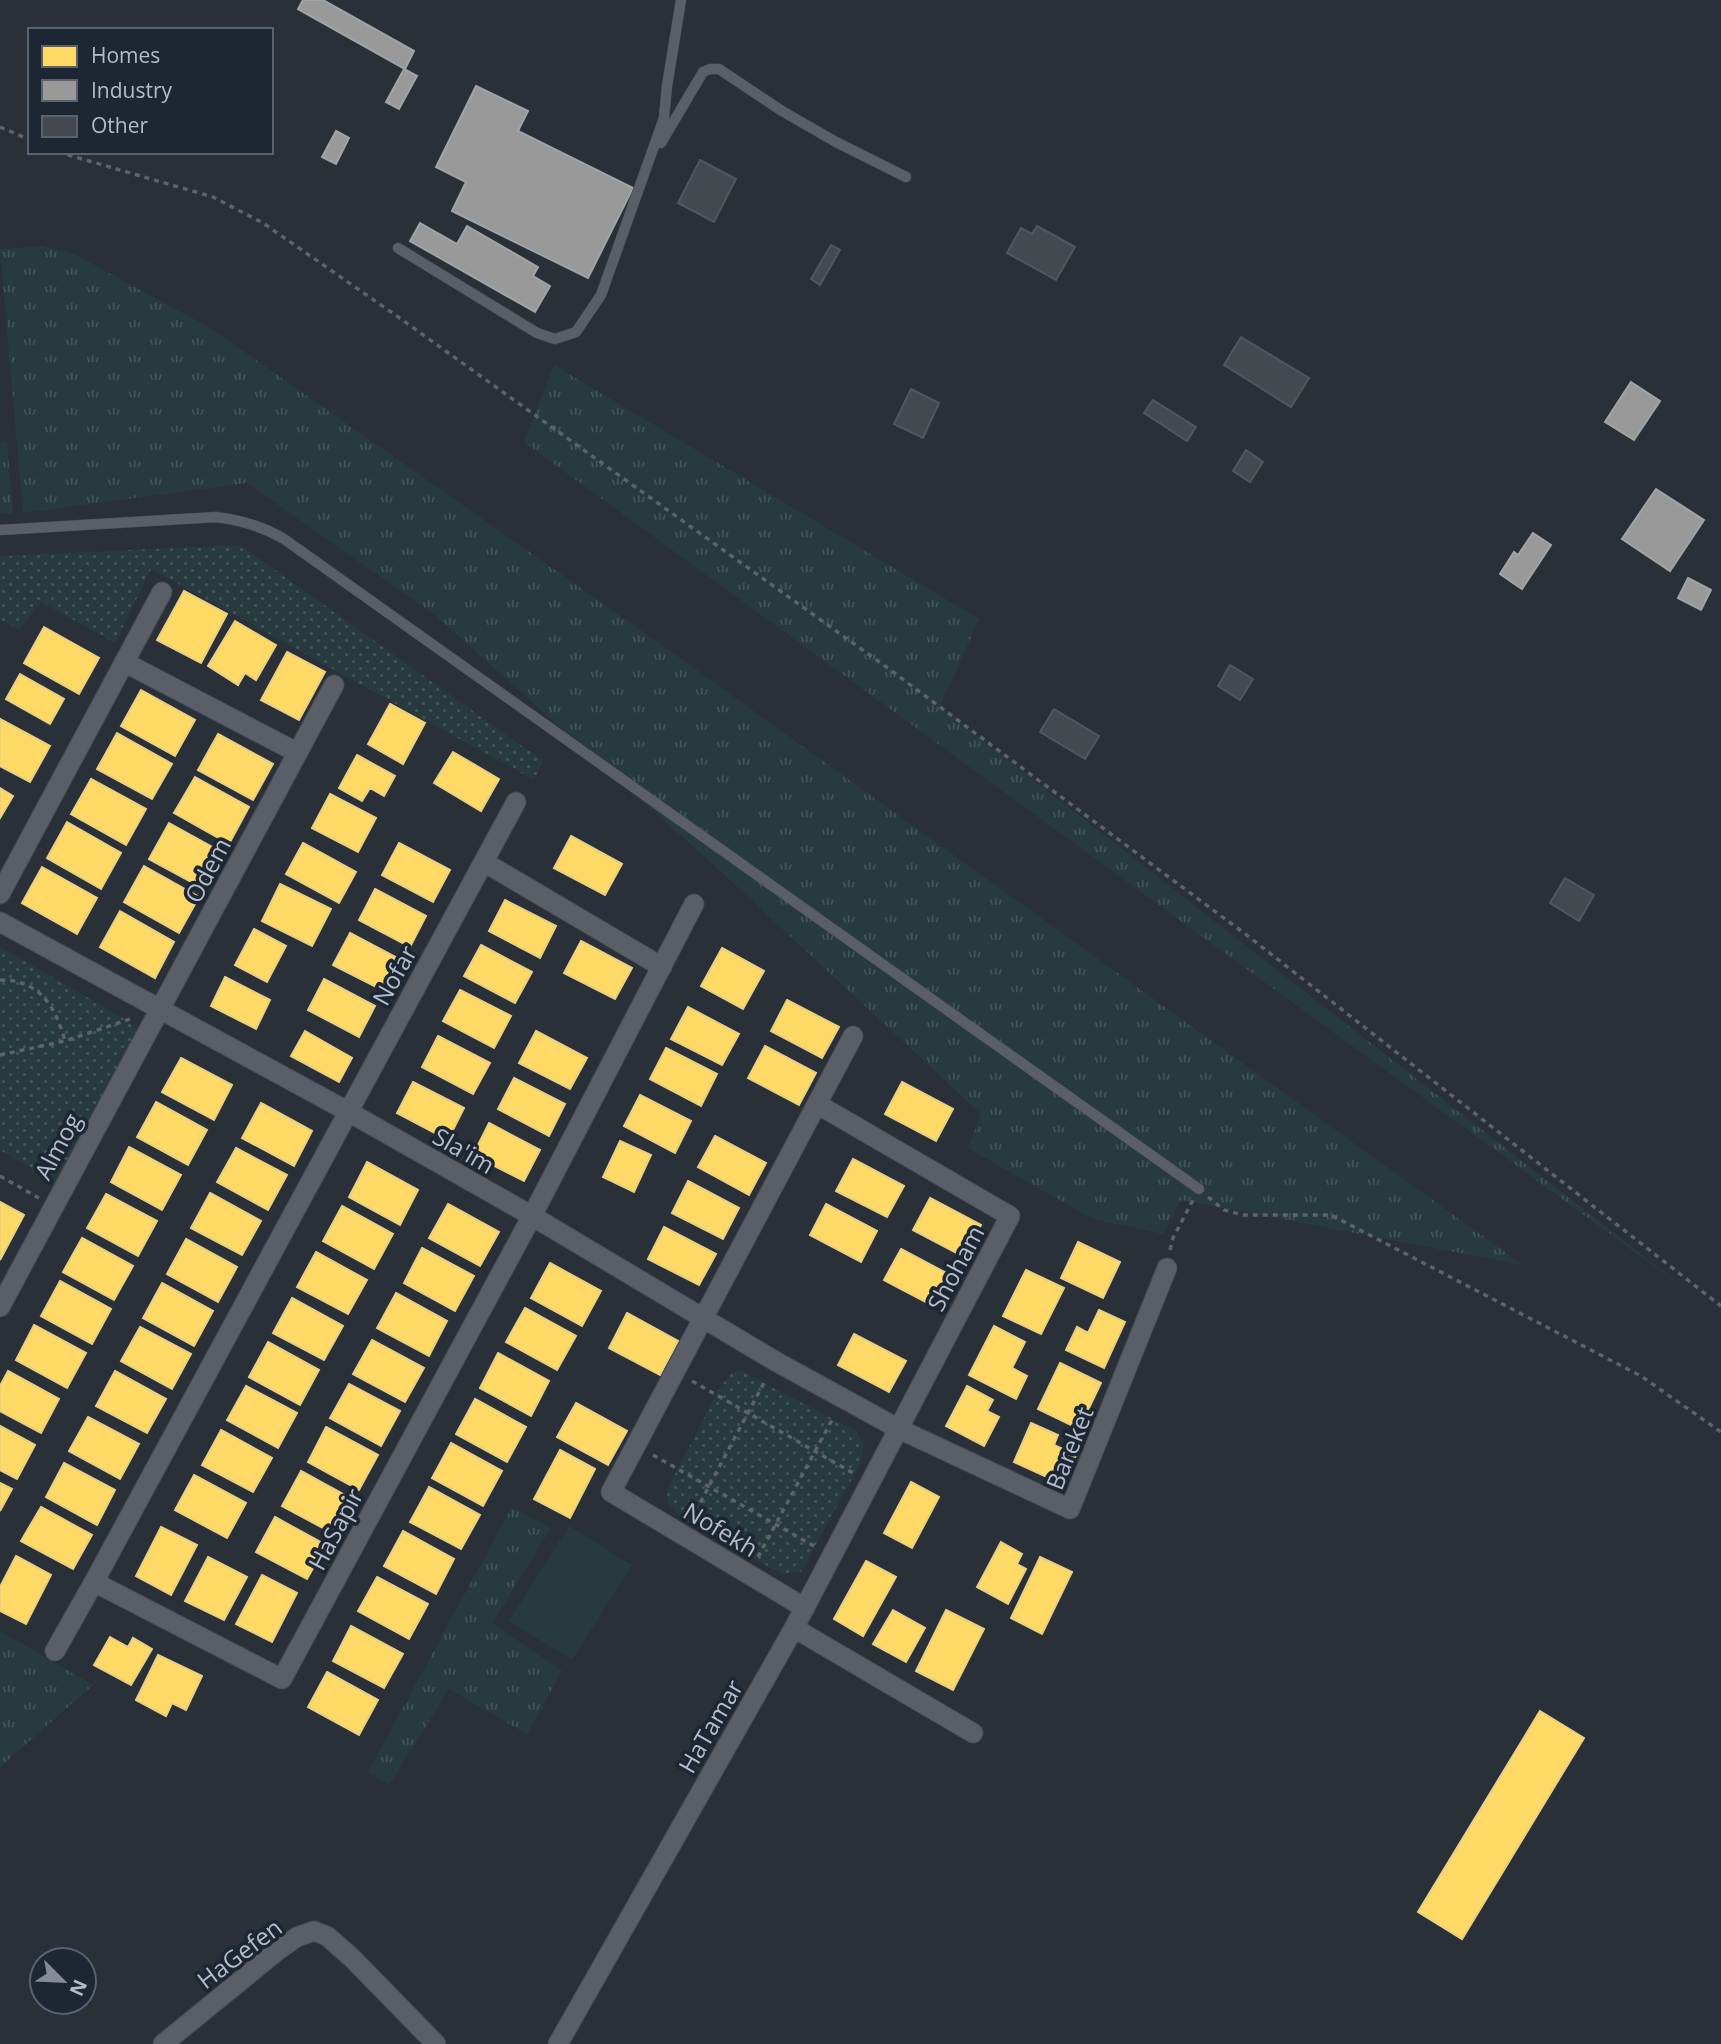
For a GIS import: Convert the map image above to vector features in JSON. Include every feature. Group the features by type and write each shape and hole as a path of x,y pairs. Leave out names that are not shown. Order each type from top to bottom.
{"street":[{"path":"0,894 162,592"},
{"path":"124,662 298,753"},
{"name":"Odem","path":"159,1009 334,685"},
{"name":"Nofar","path":"347,1111 516,802"},
{"path":"484,862 662,967"},
{"path":"532,1216 694,904"},
{"name":"Sla'im","path":"0,922 347,1111 532,1216 775,1361 899,1429"},
{"name":"Almog","path":"0,1307 159,1009"},
{"path":"636,1445 853,1036"},
{"name":"Shoham","path":"817,1104 1010,1216 899,1429"},
{"path":"55,1650 347,1111"},
{"name":"HaSapir","path":"94,1581 282,1679 532,1216"},
{"name":"Bareket","path":"899,1429 1070,1509 1167,1268"},
{"name":"HaTamar","path":"558,2044 794,1628 899,1429"},
{"name":"Nofekh","path":"636,1445 611,1492 805,1608"},
{"path":"794,1628 973,1733"},
{"name":"HaGefen","path":"163,2044 277,1951 298,1937 314,1931 327,1936 352,1958 436,2044"}],"lane":[{"path":"398,248 537,333 555,339 576,332 601,295 653,155 664,118 681,0"},
{"path":"653,155 703,72 719,69 782,111 906,177"},
{"path":"0,530 216,517 265,528 1199,1189"}],"path":[{"path":"0,127 28,139"},
{"path":"65,154 213,197 263,223 885,666 1221,916 1721,1306"},
{"path":"0,981 27,985 40,994 59,1018 65,1041"},
{"path":"0,1055 65,1041 159,1009"},
{"path":"0,1176 53,1206"},
{"path":"1167,1268 1173,1238 1199,1189 1224,1210 1242,1215 1331,1215 1641,1376 1721,1432"},
{"path":"683,1534 775,1361"},
{"path":"676,1371 871,1484"},
{"path":"749,1573 844,1399"},
{"path":"636,1445 832,1556"}],"green space":[{"path":"42,246 74,254 212,329 666,648 1523,1265 1181,1200 1163,1234 1093,1219 968,1148 981,1114 716,867 435,615 247,483 23,513 0,249"},
{"path":"554,365 979,619 940,707 1687,1290 524,442"},
{"path":"7,442 13,514 0,514 0,443"},
{"path":"240,545 543,761 534,780 151,569 115,643 41,602 19,630 0,620 0,556"},
{"path":"0,947 123,1018 137,1029 136,1038 58,1184 0,1150"},
{"path":"739,1370 856,1431 864,1445 861,1462 801,1572 782,1574 682,1519 669,1505 669,1486 720,1387 732,1373"},
{"path":"512,1507 551,1528 492,1623 562,1671 527,1734 449,1689 389,1785 368,1772"},
{"path":"569,1526 632,1565 572,1660 509,1621"},
{"path":"0,1631 93,1685 0,1767"}],"building: Homes":[{"path":"184,591 227,614 201,663 157,640"},
{"path":"235,621 276,645 256,680 245,673 238,685 208,666"},
{"path":"44,627 99,658 79,694 24,663"},
{"path":"287,652 325,672 299,720 261,700"},
{"path":"20,674 64,699 50,724 6,699"},
{"path":"141,690 195,720 175,756 121,726"},
{"path":"390,704 425,723 403,764 368,744"},
{"path":"0,719 50,746 30,782 0,766"},
{"path":"117,733 172,764 152,799 97,769"},
{"path":"218,734 273,764 253,800 198,770"},
{"path":"453,752 499,779 481,811 434,783"},
{"path":"357,755 395,776 384,796 370,788 362,801 339,788"},
{"path":"195,777 249,807 229,844 174,813"},
{"path":"91,779 146,809 126,845 71,814"},
{"path":"0,788 13,796 0,818"},
{"path":"330,794 376,818 358,852 312,828"},
{"path":"67,822 121,853 101,889 47,858"},
{"path":"169,823 223,853 204,889 149,859"},
{"path":"571,836 622,864 605,895 554,868"},
{"path":"303,843 356,872 339,903 286,874"},
{"path":"399,843 450,870 433,902 382,875"},
{"path":"144,866 199,897 179,933 124,902"},
{"path":"42,867 97,898 77,934 22,903"},
{"path":"280,884 331,909 312,946 262,921"},
{"path":"375,889 426,916 410,947 359,920"},
{"path":"505,900 556,926 540,958 489,931"},
{"path":"120,911 174,942 155,978 100,947"},
{"path":"254,929 286,946 267,982 235,965"},
{"path":"350,933 401,960 384,991 333,965"},
{"path":"581,941 632,968 615,999 564,973"},
{"path":"481,945 532,972 515,1003 464,976"},
{"path":"722,948 764,971 743,1009 701,986"},
{"path":"225,977 270,1000 256,1029 211,1006"},
{"path":"324,979 375,1006 359,1037 308,1010"},
{"path":"460,990 511,1016 494,1048 443,1021"},
{"path":"787,1000 839,1027 822,1058 771,1031"},
{"path":"688,1007 739,1034 722,1065 671,1039"},
{"path":"305,1031 352,1058 339,1082 291,1056"},
{"path":"536,1031 587,1058 570,1089 519,1063"},
{"path":"438,1036 490,1063 473,1094 422,1067"},
{"path":"765,1046 816,1073 799,1105 748,1078"},
{"path":"666,1048 717,1074 701,1106 650,1079"},
{"path":"181,1058 232,1085 214,1120 162,1092"},
{"path":"514,1078 565,1104 549,1136 498,1109"},
{"path":"413,1082 464,1108 448,1140 397,1113"},
{"path":"902,1082 953,1109 936,1141 885,1114"},
{"path":"640,1095 691,1121 675,1153 624,1126"},
{"path":"156,1102 207,1130 188,1165 137,1137"},
{"path":"261,1103 312,1131 294,1166 242,1138"},
{"path":"489,1123 540,1150 524,1181 473,1155"},
{"path":"715,1136 766,1163 749,1195 698,1167"},
{"path":"620,1141 651,1155 634,1192 603,1177"},
{"path":"129,1147 181,1175 162,1210 111,1182"},
{"path":"236,1148 287,1175 268,1210 217,1182"},
{"path":"853,1159 904,1186 887,1217 836,1191"},
{"path":"367,1162 418,1190 400,1225 349,1197"},
{"path":"688,1181 739,1208 723,1239 672,1213"},
{"path":"210,1193 261,1221 242,1255 191,1228"},
{"path":"106,1194 157,1221 138,1256 87,1228"},
{"path":"930,1198 981,1225 964,1257 913,1230"},
{"path":"0,1202 24,1215 0,1260"},
{"path":"448,1204 499,1232 480,1266 429,1238"},
{"path":"826,1204 877,1231 861,1262 810,1235"},
{"path":"342,1206 393,1234 374,1269 323,1241"},
{"path":"664,1227 716,1254 699,1285 648,1259"},
{"path":"82,1238 133,1266 114,1300 63,1272"},
{"path":"186,1239 237,1267 218,1302 167,1274"},
{"path":"1078,1242 1120,1262 1103,1298 1061,1278"},
{"path":"422,1248 474,1276 455,1311 404,1283"},
{"path":"901,1249 952,1276 935,1307 884,1280"},
{"path":"316,1252 367,1280 348,1314 297,1287"},
{"path":"550,1263 601,1291 582,1326 531,1298"},
{"path":"1026,1270 1064,1288 1041,1334 1003,1316"},
{"path":"60,1281 111,1309 92,1344 41,1316"},
{"path":"162,1283 213,1311 194,1346 143,1318"},
{"path":"396,1293 447,1321 429,1356 377,1328"},
{"path":"292,1298 343,1326 324,1360 273,1333"},
{"path":"525,1308 576,1336 557,1370 506,1342"},
{"path":"1099,1310 1125,1322 1104,1368 1066,1350 1077,1327 1088,1333"},
{"path":"627,1313 678,1341 660,1375 609,1348"},
{"path":"34,1325 86,1353 67,1388 16,1360"},
{"path":"994,1326 1025,1342 1012,1368 1027,1376 1016,1399 969,1375"},
{"path":"140,1327 191,1354 172,1389 121,1361"},
{"path":"854,1334 906,1361 889,1392 838,1365"},
{"path":"372,1340 424,1368 405,1402 353,1374"},
{"path":"268,1342 319,1370 300,1405 249,1377"},
{"path":"498,1353 549,1381 531,1416 480,1388"},
{"path":"1060,1363 1101,1383 1079,1429 1038,1409"},
{"path":"8,1371 59,1399 41,1433 0,1411 0,1386"},
{"path":"115,1371 166,1399 147,1433 96,1406"},
{"path":"349,1384 400,1411 381,1446 330,1418"},
{"path":"246,1386 297,1413 278,1448 227,1420"},
{"path":"967,1386 993,1400 987,1411 999,1417 984,1446 946,1426"},
{"path":"475,1399 526,1427 507,1462 456,1434"},
{"path":"576,1403 627,1431 608,1465 557,1437"},
{"path":"88,1417 139,1444 120,1479 69,1451"},
{"path":"1031,1423 1058,1435 1054,1445 1076,1455 1062,1484 1014,1462"},
{"path":"0,1426 35,1445 17,1479 0,1470"},
{"path":"326,1427 378,1455 359,1490 308,1462"},
{"path":"221,1430 272,1458 253,1492 202,1465"},
{"path":"451,1443 502,1471 483,1506 432,1478"},
{"path":"560,1450 595,1469 570,1518 534,1499"},
{"path":"64,1463 115,1490 97,1525 46,1497"},
{"path":"301,1471 352,1499 334,1534 282,1506"},
{"path":"194,1475 246,1503 227,1538 175,1510"},
{"path":"911,1482 939,1497 912,1548 884,1533"},
{"path":"0,1483 12,1489 0,1511"},
{"path":"429,1487 480,1515 461,1549 410,1522"},
{"path":"41,1507 92,1535 73,1569 21,1541"},
{"path":"275,1517 326,1545 307,1579 256,1552"},
{"path":"161,1527 197,1545 171,1595 136,1576"},
{"path":"403,1531 454,1559 436,1594 384,1566"},
{"path":"1001,1542 1022,1554 1017,1564 1026,1569 1008,1604 977,1587"},
{"path":"16,1556 51,1575 26,1624 0,1611 0,1587"},
{"path":"208,1557 247,1577 224,1620 185,1601"},
{"path":"1040,1557 1072,1572 1042,1634 1011,1618"},
{"path":"866,1561 896,1577 863,1636 834,1619"},
{"path":"262,1575 297,1593 272,1642 236,1624"},
{"path":"377,1577 428,1604 409,1639 358,1611"},
{"path":"893,1610 925,1628 906,1662 873,1644"},
{"path":"946,1610 984,1629 953,1690 916,1671"},
{"path":"351,1626 403,1654 384,1688 333,1661"},
{"path":"110,1637 128,1647 133,1638 152,1649 131,1685 94,1665"},
{"path":"158,1655 202,1676 186,1710 172,1703 166,1716 136,1700"},
{"path":"327,1672 378,1700 359,1735 308,1707"},
{"path":"1540,1711 1584,1738 1462,1939 1418,1912"}],"building: Industry":[{"path":"303,0 323,0 414,51 405,69 298,9"},
{"path":"404,69 417,76 399,109 386,102"},
{"path":"476,86 528,111 518,131 633,188 588,278 452,211 466,182 436,167"},
{"path":"336,131 349,138 336,164 322,157"},
{"path":"420,223 457,244 467,226 538,267 533,276 550,286 535,312 410,241"},
{"path":"1631,382 1660,401 1634,440 1605,422"},
{"path":"1656,489 1704,520 1670,571 1622,539"},
{"path":"1533,533 1551,545 1522,589 1500,574 1514,552 1518,555"},
{"path":"1688,578 1711,590 1701,610 1678,598"}],"building: Other":[{"path":"700,160 736,179 714,222 678,203"},
{"path":"1037,226 1075,247 1056,280 1007,253 1021,228 1032,234"},
{"path":"831,245 840,250 820,285 811,279"},
{"path":"1241,337 1309,378 1291,407 1224,365"},
{"path":"911,389 939,403 923,438 894,424"},
{"path":"1153,400 1196,427 1187,441 1144,413"},
{"path":"1246,450 1263,462 1250,482 1233,471"},
{"path":"1230,665 1253,679 1240,700 1218,686"},
{"path":"1054,709 1099,736 1085,759 1040,732"},
{"path":"1565,878 1594,895 1579,921 1550,903"}]}
